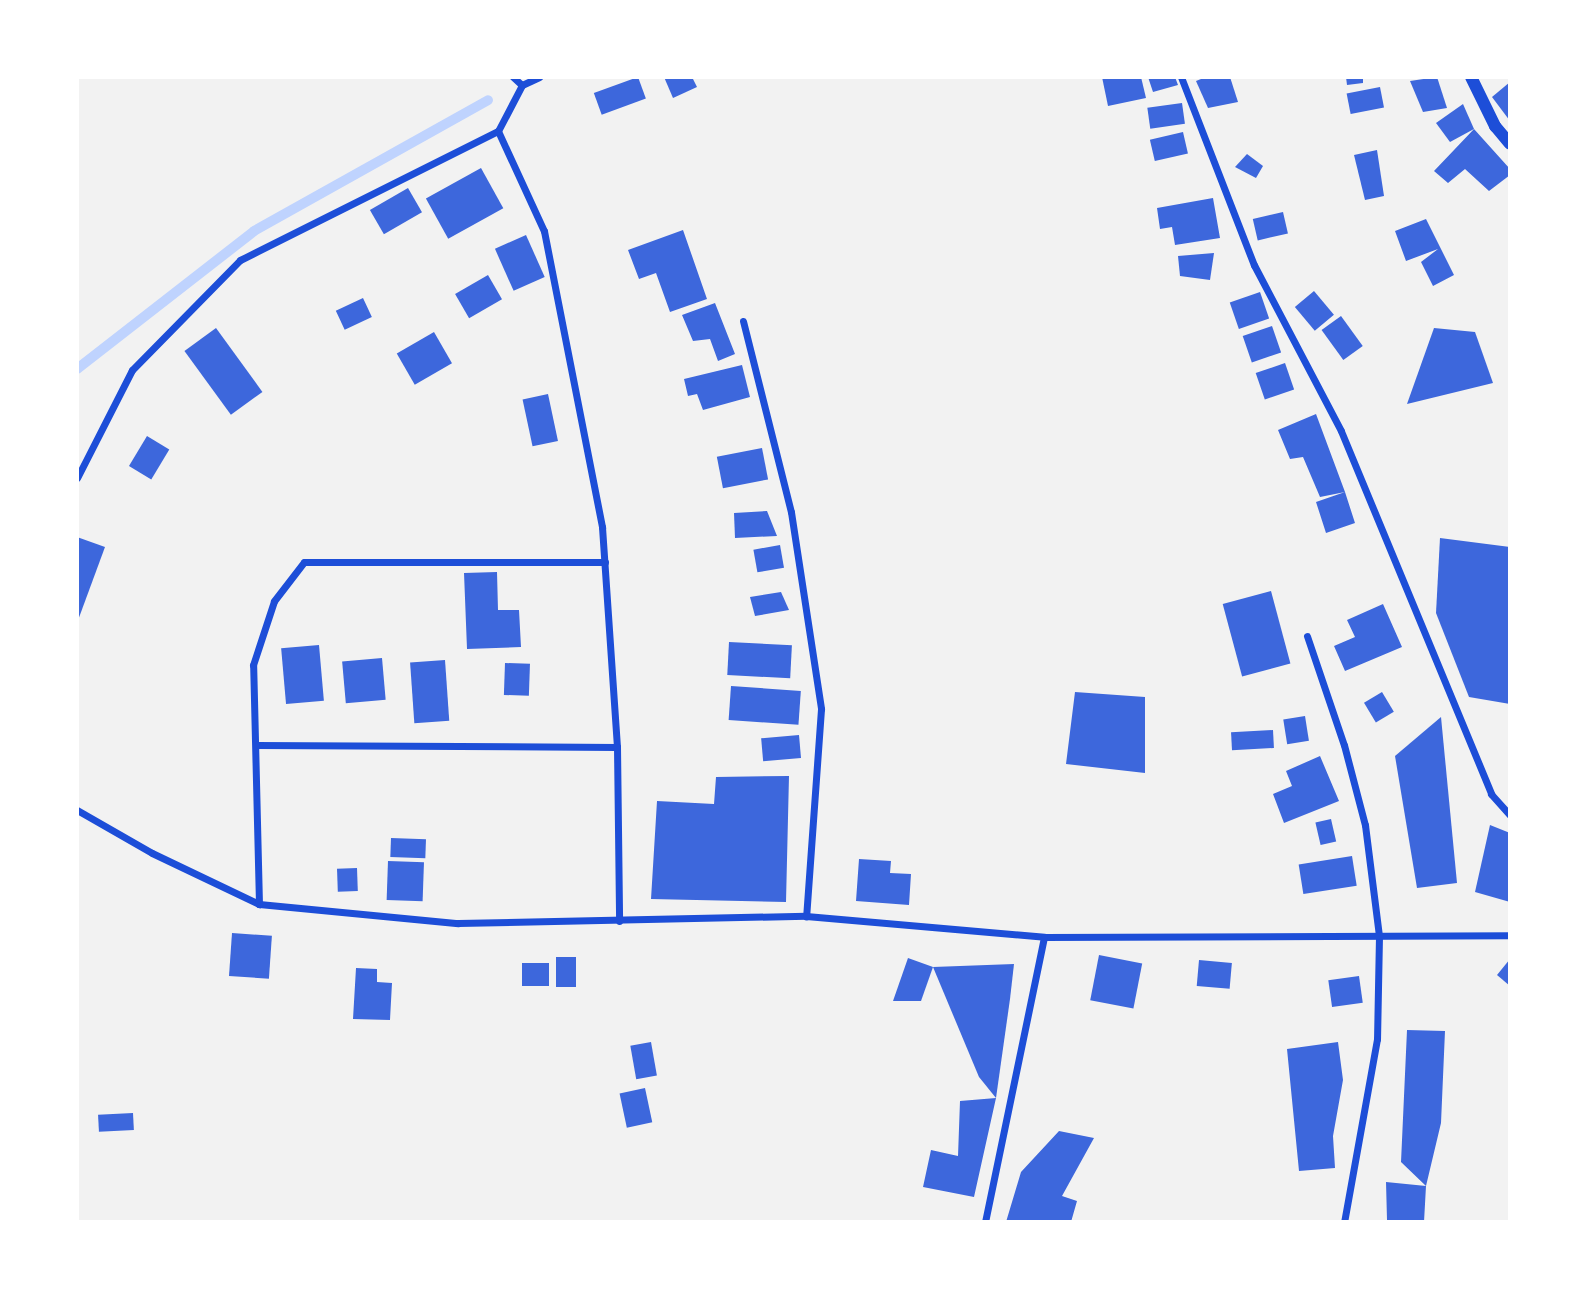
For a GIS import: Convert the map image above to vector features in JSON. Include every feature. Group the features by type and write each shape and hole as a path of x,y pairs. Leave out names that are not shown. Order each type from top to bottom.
{"street":[{"path":"513,77 522,85"},
{"path":"77,478 132,370 240,260 498,131 522,85 539,77"},
{"path":"1181,77 1254,265 1341,431 1491,794 1510,815"},
{"path":"1471,77 1495,126 1510,144"},
{"path":"498,131 544,231 597,500 605,562 617,747 620,921"},
{"path":"743,321 791,512 821,709 806,916"},
{"path":"259,904 253,665 274,601 304,562 605,562"},
{"path":"1307,636 1345,745 1365,825 1379,936 1377,1039 1345,1222"},
{"path":"257,745 617,747"},
{"path":"77,810 152,853 259,904 458,923 806,916 1044,937 1510,936"},
{"path":"985,1222 1044,937"}],"building":[{"path":"638,77 646,99 602,115 594,93"},
{"path":"664,77 692,77 697,87 673,98"},
{"path":"1102,77 1141,77 1146,98 1108,106"},
{"path":"1148,77 1175,77 1178,85 1153,92"},
{"path":"1206,77 1230,77 1238,102 1208,108 1196,81"},
{"path":"1346,77 1363,77 1363,83 1347,85"},
{"path":"1437,77 1447,108 1423,112 1410,81"},
{"path":"1510,82 1510,121 1492,97"},
{"path":"1380,87 1384,108 1351,114 1347,93"},
{"path":"1182,103 1185,124 1150,129 1147,108"},
{"path":"1463,104 1474,129 1450,142 1436,123"},
{"path":"1474,129 1510,169 1510,175 1489,191 1465,169 1448,183 1434,171"},
{"path":"1183,132 1188,153 1155,161 1150,140"},
{"path":"1377,150 1384,196 1365,200 1354,155"},
{"path":"1247,154 1263,166 1256,178 1235,167"},
{"path":"481,168 503,208 448,239 426,199"},
{"path":"408,188 422,212 384,234 370,210"},
{"path":"1213,198 1220,238 1175,245 1172,227 1160,229 1157,208"},
{"path":"1283,212 1288,233 1258,240 1253,219"},
{"path":"1426,219 1454,275 1433,286 1421,262 1438,249 1406,261 1395,231"},
{"path":"683,230 707,299 670,312 656,273 639,279 628,250"},
{"path":"526,235 545,277 514,291 495,249"},
{"path":"1214,253 1210,280 1180,276 1178,256"},
{"path":"488,275 502,299 469,318 455,294"},
{"path":"1314,291 1334,315 1315,331 1295,307"},
{"path":"1260,292 1269,318 1239,329 1230,302"},
{"path":"363,298 372,317 345,330 336,311"},
{"path":"715,303 735,354 718,361 710,339 693,341 682,315"},
{"path":"1341,316 1363,346 1343,360 1322,330"},
{"path":"1272,326 1281,352 1252,363 1243,336"},
{"path":"216,328 262,392 231,415 184,351"},
{"path":"1434,328 1475,332 1493,383 1407,404"},
{"path":"434,332 452,363 415,385 397,354"},
{"path":"1285,363 1294,389 1265,400 1256,373"},
{"path":"742,365 750,397 703,410 697,394 688,396 684,379"},
{"path":"548,394 558,441 533,446 523,399"},
{"path":"1316,414 1345,492 1320,497 1303,457 1290,459 1278,430"},
{"path":"147,436 169,449 151,479 129,466"},
{"path":"762,448 768,479 723,488 717,457"},
{"path":"1345,492 1355,523 1326,533 1316,502"},
{"path":"767,511 777,536 735,538 734,513"},
{"path":"77,537 105,547 77,623"},
{"path":"1440,538 1510,547 1510,704 1469,697 1436,613"},
{"path":"780,545 784,568 757,572 753,550"},
{"path":"497,572 498,610 519,610 521,647 467,649 464,573"},
{"path":"1271,591 1290,663 1242,676 1223,604"},
{"path":"781,592 789,610 755,616 750,597"},
{"path":"1383,604 1402,647 1345,671 1334,646 1355,637 1347,620"},
{"path":"729,642 792,645 790,678 727,675"},
{"path":"319,645 324,701 286,704 281,648"},
{"path":"382,658 386,700 346,703 342,661"},
{"path":"445,660 449,721 414,723 410,662"},
{"path":"505,663 530,664 529,696 504,695"},
{"path":"731,686 801,691 798,725 729,720"},
{"path":"1075,692 1145,697 1145,773 1066,764"},
{"path":"1382,692 1394,712 1376,723 1364,703"},
{"path":"1305,716 1309,741 1287,744 1283,719"},
{"path":"1441,717 1457,883 1417,888 1395,756"},
{"path":"1273,730 1274,748 1232,750 1231,732"},
{"path":"799,735 801,758 763,761 761,738"},
{"path":"1320,756 1339,801 1284,823 1273,794 1292,786 1286,771"},
{"path":"789,776 786,902 651,899 657,801 714,804 716,777"},
{"path":"1331,819 1336,841 1321,845 1315,823"},
{"path":"1490,825 1510,833 1510,902 1475,892"},
{"path":"391,838 426,839 425,858 390,857"},
{"path":"1352,856 1357,886 1303,894 1299,864"},
{"path":"859,859 891,861 890,873 911,874 909,905 856,901"},
{"path":"388,861 424,862 423,901 387,900"},
{"path":"357,868 358,891 338,892 337,869"},
{"path":"232,933 272,936 269,979 229,976"},
{"path":"1099,955 1142,963 1133,1009 1090,1000"},
{"path":"556,957 576,957 576,987 556,987"},
{"path":"908,958 933,967 921,1001 893,1001"},
{"path":"1510,959 1510,986 1497,975"},
{"path":"1199,960 1232,963 1230,989 1197,986"},
{"path":"522,963 549,963 549,986 522,986"},
{"path":"1014,964 996,1098 979,1077 933,967"},
{"path":"356,968 377,969 377,982 392,983 390,1020 353,1019"},
{"path":"1359,976 1363,1003 1332,1007 1328,980"},
{"path":"1407,1030 1445,1031 1441,1123 1426,1186 1401,1162"},
{"path":"651,1042 657,1075 636,1079 630,1046"},
{"path":"1338,1042 1343,1080 1333,1136 1335,1168 1299,1171 1287,1049"},
{"path":"645,1088 652,1122 627,1128 620,1093"},
{"path":"996,1098 974,1197 923,1187 931,1150 958,1156 960,1101"},
{"path":"133,1113 134,1130 99,1132 98,1115"},
{"path":"1059,1131 1094,1138 1062,1196 1077,1201 1071,1222 1006,1222 1021,1172"},
{"path":"1386,1182 1426,1186 1424,1222 1387,1220"}],"waterway":[{"path":"77,369 254,231 488,100"}]}
